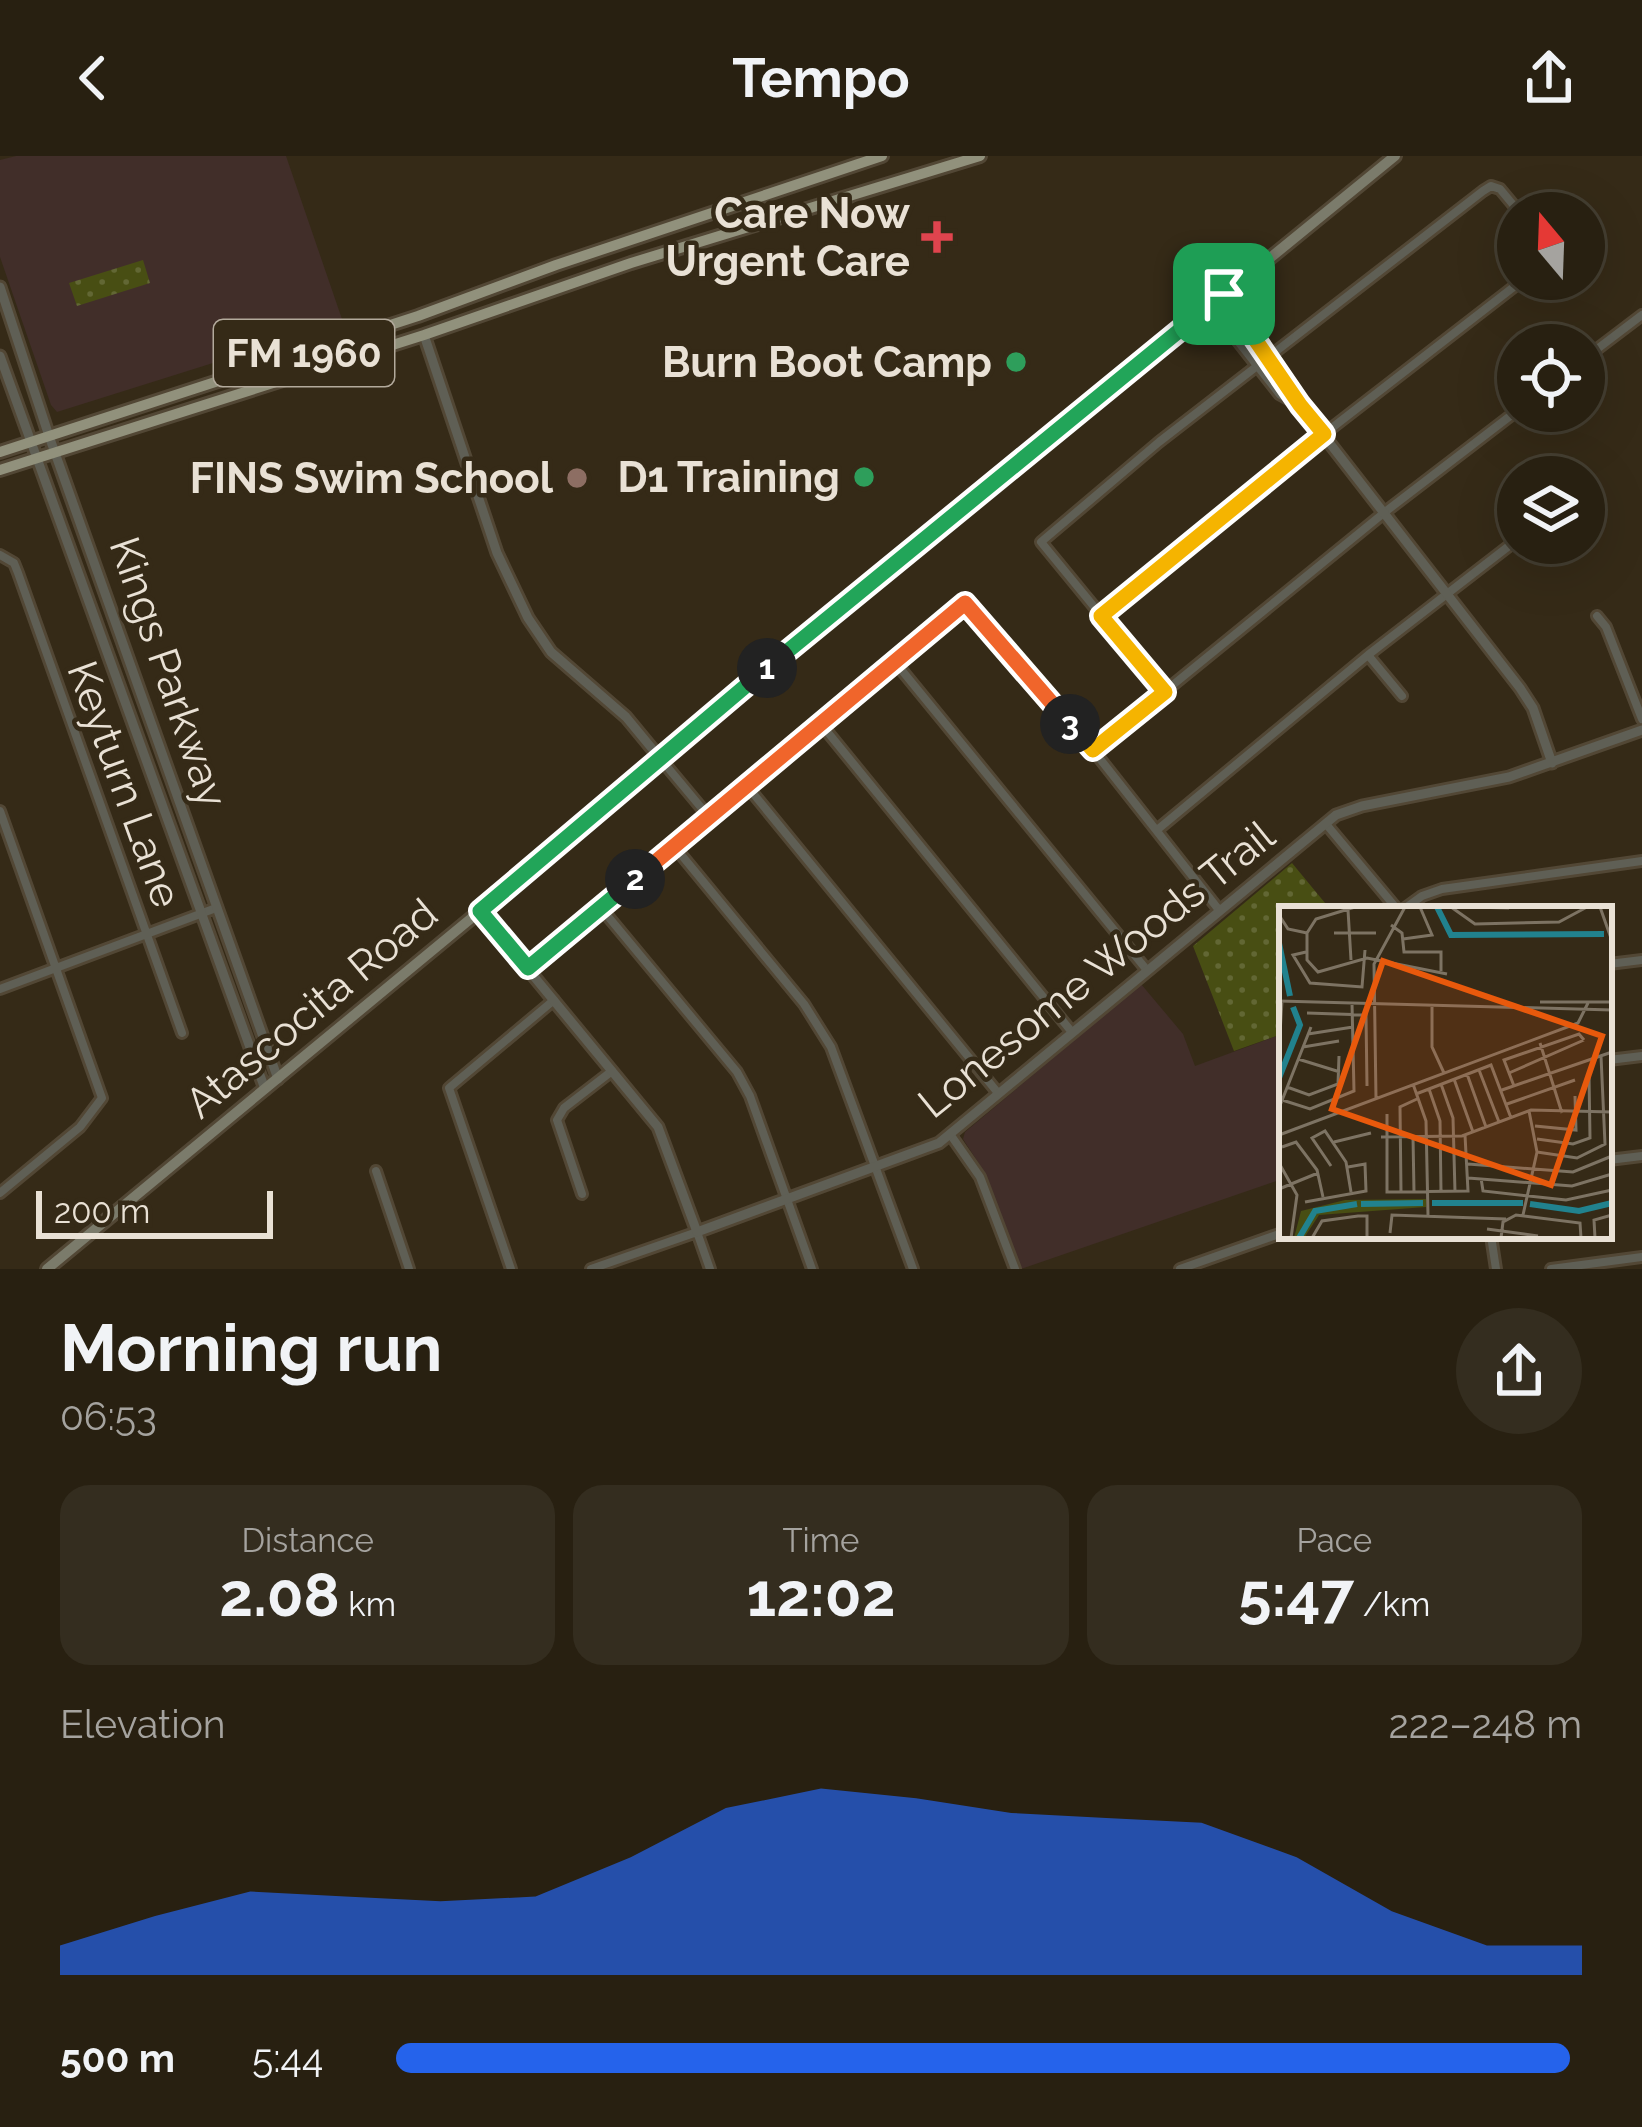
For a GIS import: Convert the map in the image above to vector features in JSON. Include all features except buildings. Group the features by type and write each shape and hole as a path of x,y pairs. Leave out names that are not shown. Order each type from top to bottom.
{"main road":[{"name":"FM 1960","path":"0,452 418,316 882,156"},
{"name":"FM 1960","path":"0,470 632,263 980,156"},
{"name":"Atascocita Road","path":"47,1269 659,757 1395,156"}],"street":[{"path":"1165,692 1041,542 1256,366 1483,191 1491,186 1502,192"},
{"name":"Kings Parkway","path":"0,287 5,320 278,1078"},
{"path":"1224,294 1300,405 1533,708 1552,764"},
{"path":"1101,616 1498,300"},
{"path":"1210,305 1280,394 1300,405"},
{"path":"1605,343 1642,315"},
{"path":"424,334 497,553 528,617 551,652 626,717 709,817"},
{"name":"Kings Parkway","path":"0,356 266,1089"},
{"path":"1093,750 1497,426"},
{"path":"1157,830 1497,555"},
{"name":"Keyturn Lane","path":"4,557 18,573 182,1034"},
{"path":"528,968 965,603 1093,750 1220,910"},
{"path":"1597,616 1606,627 1642,719"},
{"path":"1368,655 1402,696"},
{"path":"895,662 1146,969"},
{"path":"821,724 1071,1031"},
{"name":"Lonesome Woods Trail","path":"591,1269 926,1150 1336,815 1509,777 1642,730"},
{"path":"747,786 998,1093"},
{"path":"0,811 102,1098 93,1114 0,1193"},
{"path":"1326,824 1398,906"},
{"path":"674,846 814,1018 842,1072 913,1269"},
{"path":"1406,906 1442,890 1642,861"},
{"path":"0,989 216,908"},
{"path":"601,908 736,1072 750,1096 812,1269"},
{"path":"480,911 658,1127 710,1269"},
{"path":"1612,964 1642,959"},
{"path":"511,1269 449,1088 554,1000"},
{"path":"1612,1060 1642,1056"},
{"path":"582,1194 556,1120 564,1108 613,1070"},
{"path":"950,1134 980,1178 1015,1269"},
{"path":"1612,1160 1642,1156"},
{"path":"376,1171 410,1269"},
{"path":"1180,1269 1279,1234"},
{"path":"1491,1239 1496,1269"},
{"path":"1551,1269 1642,1256"}],"shaded area":[{"path":"16,156 286,156 343,322 57,412 0,257 0,160"},
{"path":"1141,984 1183,1034 1195,1066 1279,1035 1279,1180 1021,1269 985,1173 963,1139 965,1132"}],"green space":[{"path":"143,260 150,283 77,306 69,283"},
{"path":"1292,863 1328,906 1279,906 1279,1035 1234,1051 1193,946"}],"place":[{"name":"Care Now Urgent Care","path":"937,237"},
{"name":"Burn Boot Camp","path":"1016,362"},
{"name":"D1 Training","path":"864,477"},
{"name":"FINS Swim School","path":"577,478"}],"route":[{"path":"1224,294 1324,434 1101,616 1165,692 1093,750 965,603 528,968 480,911 659,757 1224,294"}]}
